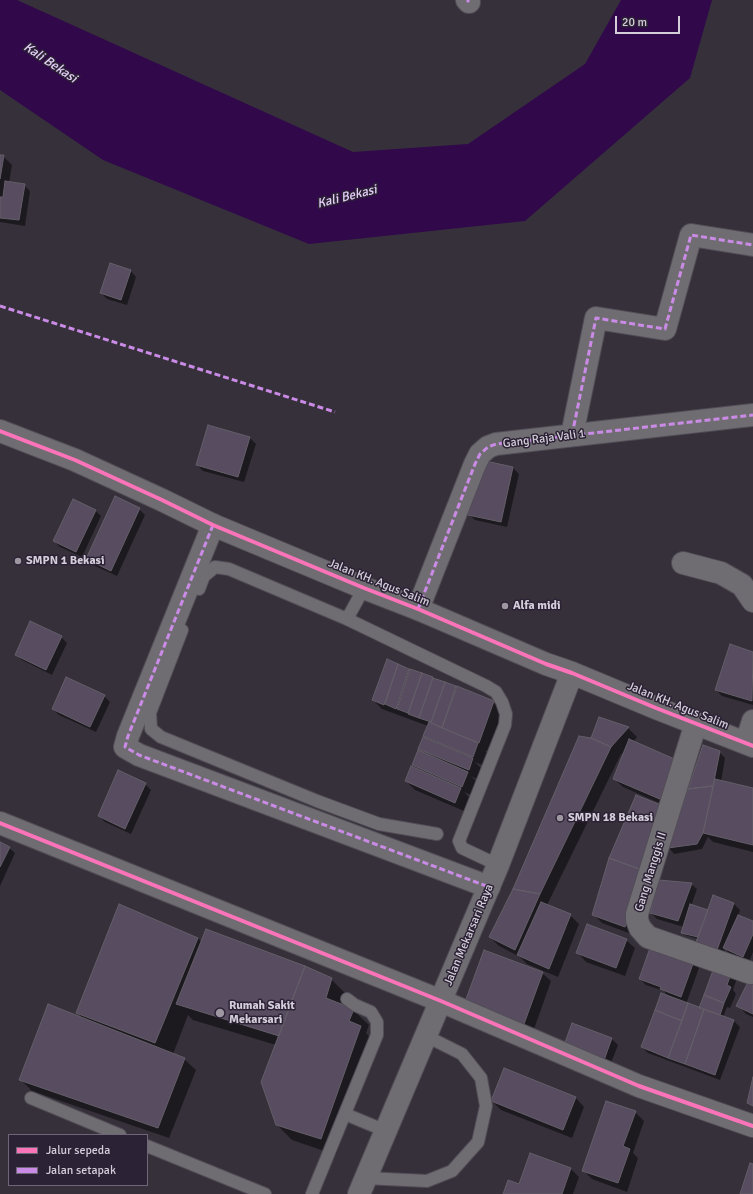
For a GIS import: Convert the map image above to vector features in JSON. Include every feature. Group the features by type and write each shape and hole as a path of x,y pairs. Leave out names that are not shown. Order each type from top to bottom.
{"street":[{"path":"572,435 596,318 665,329 691,235 753,245"},
{"name":"Gang Raja Vali 1","path":"418,609 475,464 480,454 488,447 496,444 753,415"},
{"name":"Jalan KH. Agus Salim","path":"0,431 75,460 214,525 364,588 418,609 546,664 749,744"},
{"path":"214,525 128,736 126,748 139,755 489,887"},
{"path":"682,563 721,573 742,585 753,602"},
{"name":"Jalan Mekarsari Raya","path":"362,1186 489,887 572,673"},
{"path":"749,744 753,721"},
{"name":"Gang Manggis II","path":"696,723 637,914 637,920 640,928 648,937 751,973"},
{"path":"0,823 441,1001 639,1086 753,1126"}],"lane":[{"path":"437,834 379,824 316,801 161,737 151,729 150,713 204,576 215,567 229,569 347,619 496,692 502,702 506,714 505,725 459,841 462,848 498,865"},
{"path":"347,619 364,588"},
{"path":"312,1194 377,1035 377,1022 371,1012 354,1005 347,999"},
{"path":"362,1186 427,1181 452,1171 478,1142 486,1106 481,1078 462,1054 426,1036"},
{"path":"31,1098 118,1134"},
{"path":"345,1114 386,1131"},
{"path":"148,1146 265,1194"}],"water":[{"name":"Kali Bekasi","path":"0,0 17,0 353,152 468,144 585,64 621,0 712,0 690,78 525,221 309,244 103,160 0,90"}],"building":[{"path":"0,155 4,155 0,179"},
{"path":"5,181 25,184 19,220 0,218 0,197 3,197"},
{"path":"110,263 131,270 121,300 100,293"},
{"path":"208,425 250,437 238,477 196,465"},
{"path":"481,460 513,467 501,522 468,515"},
{"path":"115,496 140,508 111,571 86,559"},
{"path":"73,499 96,510 76,552 53,541"},
{"path":"30,621 62,636 46,670 15,655"},
{"path":"730,644 753,652 752,701 715,690"},
{"path":"387,659 398,664 384,705 372,700"},
{"path":"398,664 409,669 396,709 385,704"},
{"path":"410,669 422,673 408,713 397,709"},
{"path":"422,673 433,677 419,718 408,714"},
{"path":"66,677 105,695 90,727 52,709"},
{"path":"433,678 445,682 431,722 419,718"},
{"path":"445,682 456,686 442,728 431,723"},
{"path":"457,686 494,701 479,743 442,728"},
{"path":"599,717 629,727 611,747 591,738"},
{"path":"429,722 478,743 473,757 423,736"},
{"name":"SMPN 18 Bekasi","path":"579,736 591,738 611,747 540,894 513,889"},
{"path":"423,737 473,758 469,770 418,749"},
{"name":"SMPN 18 Bekasi","path":"629,739 679,761 662,800 613,779"},
{"path":"703,745 720,751 713,786 688,789"},
{"path":"418,750 468,772 462,787 412,765"},
{"path":"411,766 461,788 455,803 405,781"},
{"path":"118,770 146,783 125,829 98,816"},
{"path":"715,779 753,788 753,845 703,833"},
{"path":"713,786 703,833 697,844 668,848 688,789"},
{"name":"SMPN 18 Bekasi","path":"636,795 666,807 642,870 609,858"},
{"path":"0,842 10,847 0,867"},
{"name":"SMPN 18 Bekasi","path":"609,858 642,870 625,927 592,915"},
{"path":"659,880 692,883 678,921 650,913"},
{"path":"513,889 540,894 515,950 489,937"},
{"path":"713,895 734,903 717,950 696,942"},
{"path":"541,902 571,914 549,969 517,955"},
{"path":"119,904 198,938 155,1043 76,1013"},
{"path":"690,904 708,910 698,937 681,933"},
{"path":"738,915 753,921 753,934 743,957 723,948"},
{"path":"587,924 627,939 616,968 576,953"},
{"path":"206,929 305,966 279,1036 176,1004"},
{"path":"651,945 694,961 681,997 660,989 661,987 639,979"},
{"path":"484,950 543,972 524,1024 465,1002"},
{"path":"715,965 732,971 727,985 731,987 724,1003 704,995"},
{"path":"305,966 332,978 326,998 354,1009 349,1021 361,1026 321,1139 276,1125 261,1082"},
{"path":"753,981 753,1014 736,1006 748,982"},
{"path":"661,993 688,1003 682,1021 655,1010"},
{"path":"704,995 724,1003 720,1015 699,1008"},
{"path":"688,1003 704,1009 685,1064 668,1058"},
{"path":"48,1004 185,1058 158,1128 19,1080"},
{"path":"704,1009 734,1020 715,1075 685,1064"},
{"path":"655,1010 682,1021 668,1058 641,1047"},
{"path":"572,1023 612,1038 603,1063 563,1048"},
{"path":"504,1068 576,1097 563,1130 491,1101"},
{"path":"753,1077 753,1106 747,1103"},
{"path":"606,1101 636,1111 623,1146 630,1149 618,1183 582,1171"},
{"path":"530,1153 571,1168 562,1194 503,1194 508,1180 519,1184"},
{"path":"750,1163 753,1164 753,1194 740,1194"}],"marked path":[{"path":"572,435 596,318 665,329 691,235 753,245"},
{"path":"0,306 335,412"},
{"path":"418,609 475,464 480,454 488,447 496,444 753,415"},
{"path":"213,525 128,736 125,747 139,755 489,887"}],"cycle path":[{"path":"0,431 75,460 213,525 418,609 546,664 572,673 753,746"},
{"path":"0,823 441,1001 639,1086 753,1126"}],"place":[{"name":"SMPN 1 Bekasi","path":"18,561"},
{"name":"Alfa midi","path":"505,606"},
{"name":"SMPN 18 Bekasi","path":"560,818"},
{"name":"Rumah Sakit Mekarsari","path":"220,1013"}]}
